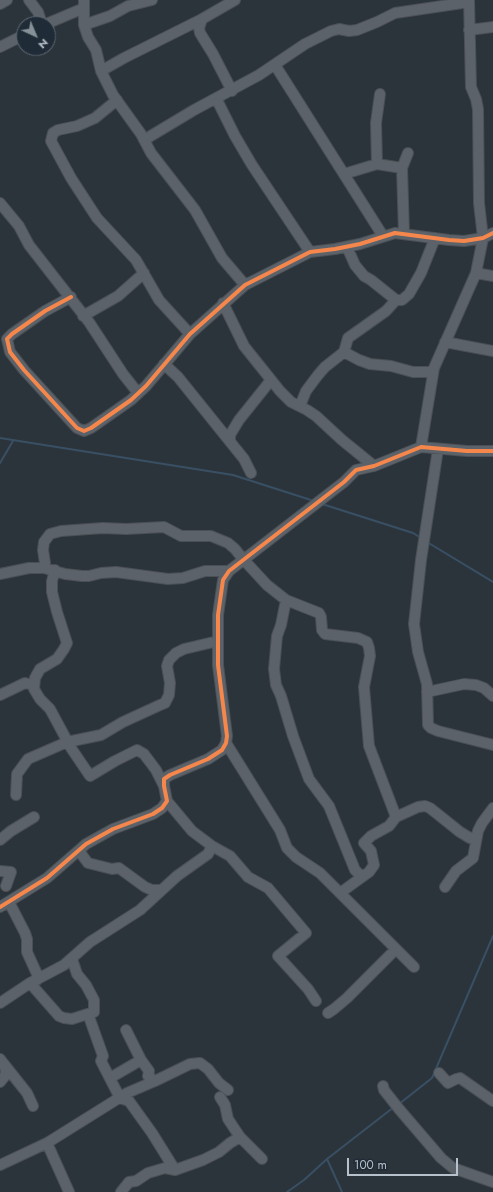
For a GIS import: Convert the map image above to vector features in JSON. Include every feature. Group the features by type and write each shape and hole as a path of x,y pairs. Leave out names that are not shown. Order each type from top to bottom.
{"street":[{"path":"0,4 8,0"},
{"path":"29,0 39,16"},
{"path":"84,25 110,16 128,6 152,0"},
{"path":"102,71 124,58 202,19 235,0"},
{"path":"144,140 275,65 305,44 331,31 339,29 349,31 357,30 395,13 469,1 470,87 476,98 478,109 479,203 483,238 476,273 444,342 433,372 421,448"},
{"path":"56,19 84,4 84,25 88,37 96,50 102,71 117,100 151,153 195,210 222,258 245,285"},
{"path":"202,19 199,28 200,33 232,90"},
{"path":"469,30 493,27"},
{"path":"0,47 16,39"},
{"path":"275,65 383,236"},
{"path":"377,164 376,123 380,94"},
{"path":"216,98 235,136 249,159 310,252"},
{"path":"117,100 96,118 77,126 58,130 54,133 51,141 71,178 97,218 130,253 144,273 159,300 190,334"},
{"path":"404,234 402,168 408,153"},
{"path":"344,174 377,164 402,168"},
{"path":"0,203 19,226 29,245 89,322 123,374 138,393"},
{"path":"71,298 45,311 7,339 10,352 29,375 80,430 84,431 91,428 131,400 190,334 245,285 310,252 347,247 395,233 464,241 483,238 493,233"},
{"path":"347,247 359,271 396,300 402,300 409,294 421,273 435,238"},
{"path":"83,316 118,296 144,273"},
{"path":"476,273 493,276"},
{"path":"300,406 306,391 318,375 325,367 344,352 348,338 386,311 396,300"},
{"path":"223,303 244,346 280,391 291,402 316,416 342,440 374,466"},
{"path":"444,342 493,351"},
{"path":"344,352 370,364 391,366 413,372 433,372"},
{"path":"164,364 178,377 230,442 244,460 251,473"},
{"path":"230,442 230,435 239,420 271,380"},
{"path":"316,1001 308,989 278,956 306,933 268,888 248,877 230,856 212,846 192,831 167,801 164,779 170,774 208,758 222,750 226,743 227,736 218,665 218,615 223,580 229,571 243,559 344,482 356,470 374,466 421,448 493,451"},
{"path":"438,449 421,560 414,624 418,652 427,684 428,725 431,728 493,745"},
{"path":"44,568 44,542 50,534 61,531 103,528 126,529 164,527 181,536 211,536 228,543 236,549 243,559 267,585 286,600 319,613 321,617 322,630 325,634 358,638 366,642 369,648 370,656 364,688 369,746 396,817"},
{"path":"0,574 30,568 44,568 65,574 89,576 101,573 116,572 168,579 183,578 205,571 229,571"},
{"path":"55,570 52,581 52,592 67,643 57,659 40,669 35,678 33,685 34,689 50,709 67,742 90,776 137,750 144,754 156,770 164,786"},
{"path":"286,600 277,636 274,669 276,685 309,779 329,806 355,870 362,877"},
{"path":"16,795 18,774 28,759 67,742 101,735 123,722 165,702 169,695 170,683 167,666 169,660 176,653 184,649 218,641"},
{"path":"0,694 26,683 33,685"},
{"path":"427,692 464,684 476,685 484,688 493,696"},
{"path":"226,743 280,830 286,848 296,857 320,873 414,967"},
{"path":"8,902 47,878 86,844 113,829 153,814 162,808 167,801"},
{"path":"340,893 362,877 374,865 371,851 364,843 371,836 389,826 396,817 418,807 425,806 430,808 460,832 470,838 476,837"},
{"path":"445,887 456,871 472,858 476,837 482,823 493,808"},
{"path":"0,840 11,830 34,817"},
{"path":"0,1003 47,973 64,965 90,942 140,910 176,876 208,854 212,846"},
{"path":"79,851 88,863 112,870 119,868 145,887 152,890 162,890"},
{"path":"0,871 11,872 3,884 8,902 28,939 27,952 37,974 34,981"},
{"path":"328,1013 334,1010 396,949"},
{"path":"34,981 59,1016 72,1019 94,1012 94,1000 86,985 77,974 72,959"},
{"path":"88,1014 104,1056 101,1061 120,1098 129,1101 152,1133 175,1170"},
{"path":"126,1030 141,1060 149,1071 148,1076 154,1081"},
{"path":"110,1078 141,1060"},
{"path":"0,1082 5,1076 6,1071 2,1061"},
{"path":"2,1061 27,1093 34,1106"},
{"path":"0,1165 47,1143 132,1090 190,1064 200,1063 208,1069 219,1083 224,1094 228,1119 240,1138 262,1158"},
{"path":"439,1073 448,1082 460,1078 493,1101"},
{"path":"383,1086 384,1090 399,1109 441,1158 453,1168 493,1182"},
{"path":"121,1192 130,1182 136,1181 148,1173 165,1168 175,1170 203,1160 219,1152 230,1143 240,1138"},
{"path":"47,1143 69,1192"}],"waterway":[{"path":"0,438 233,475 314,501"},
{"path":"0,463 13,441"},
{"path":"322,504 413,533 421,538"},
{"path":"427,542 493,582"},
{"path":"399,1104 432,1078 493,936"},
{"path":"287,1192 394,1107"},
{"path":"327,1159 342,1192"}],"cycle path":[{"path":"71,297 45,311 7,339 10,352 24,370 77,428 84,431 91,428 131,400 146,386 190,334 245,285 310,252 360,244 395,233 464,241 483,238 493,233"},
{"path":"0,907 47,878 86,844 113,829 153,814 162,808 167,801 164,779 208,759 222,750 226,743 227,736 218,665 218,615 223,580 229,571 344,482 356,470 374,466 421,447 467,451 493,451"}]}
